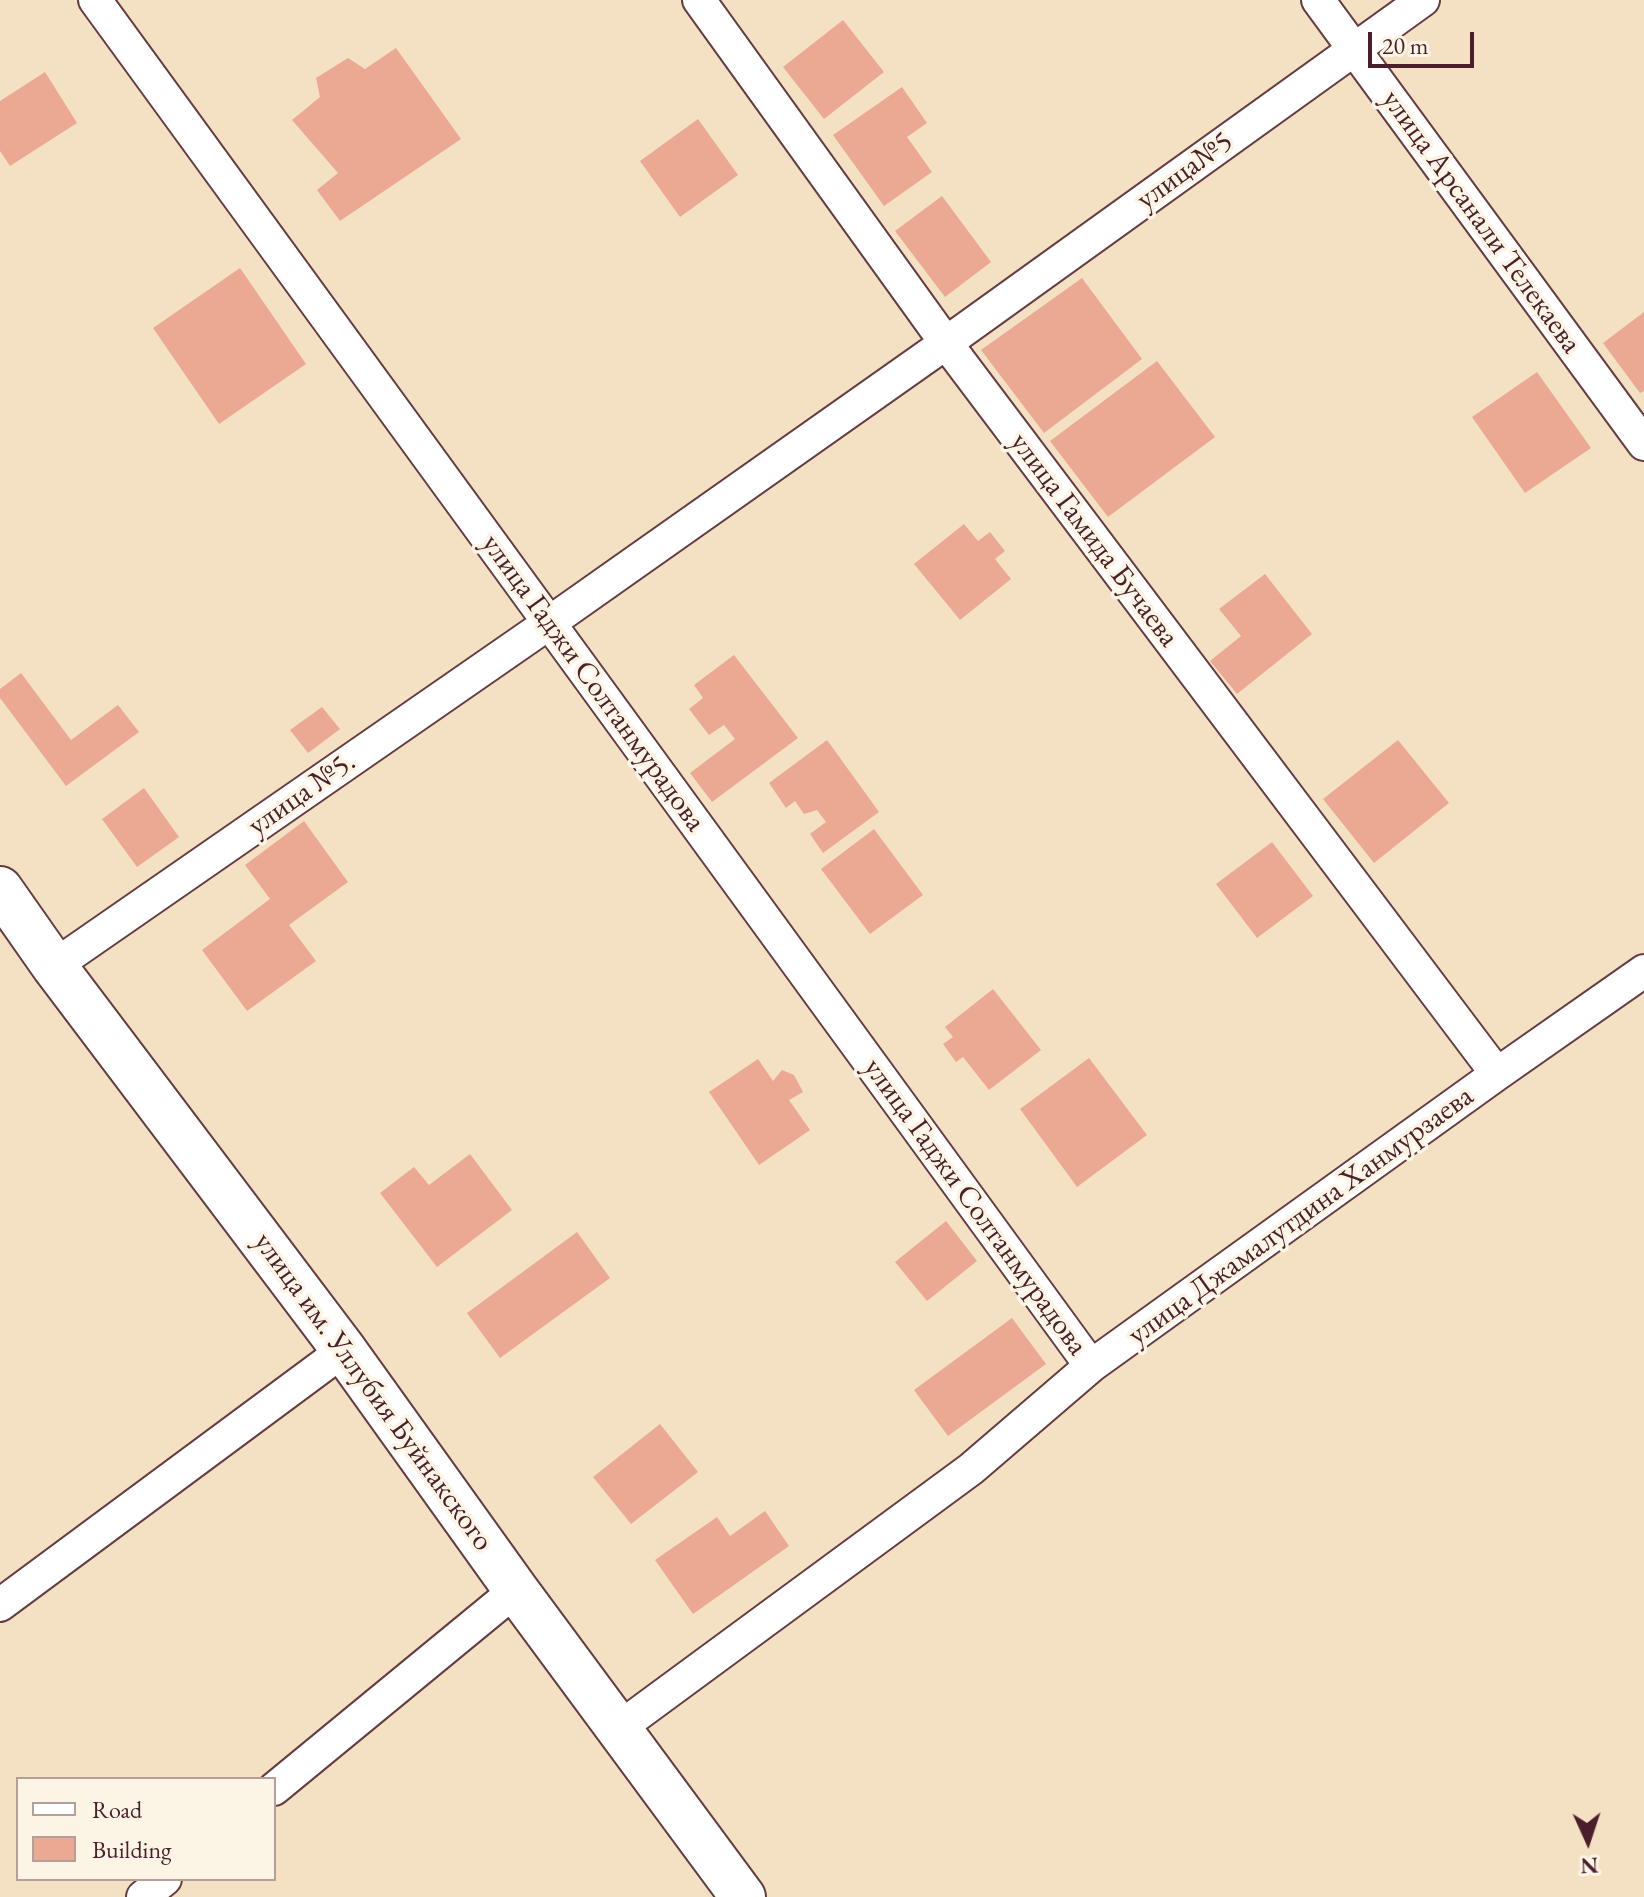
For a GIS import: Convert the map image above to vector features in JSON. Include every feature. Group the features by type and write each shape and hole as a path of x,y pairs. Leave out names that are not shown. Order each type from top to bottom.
{"main road":[{"name":"улица им. Уллубия Буйнакского","path":"0,889 54,966 344,1350 516,1590 743,1897"}],"street":[{"name":"улица Гаджи Солтанмурадова","path":"95,0 1091,1366"},
{"name":"улица Гамида Бучаева","path":"699,0 946,343 1497,1074"},
{"name":"улица Арсанали Телекаева","path":"1318,0 1644,444"},
{"name":"улица№5","path":"549,623 946,343 1423,0"},
{"name":"улица №5.","path":"54,966 549,623"},
{"name":"улица Джамалутдина Ханмурзаева","path":"619,1728 971,1469 1091,1366 1644,971"},
{"path":"0,1605 344,1350"},
{"path":"276,1787 516,1590"},
{"path":"143,1897 163,1881"}],"building":[{"path":"843,20 884,72 824,119 783,67"},
{"path":"396,48 461,139 340,221 317,190 338,173 292,120 320,97 316,78 348,58 365,69"},
{"path":"45,72 77,123 10,166 0,151 0,101"},
{"path":"902,87 927,123 907,137 932,172 884,206 833,135"},
{"path":"698,119 738,175 680,217 640,161"},
{"path":"942,196 991,262 945,297 895,231"},
{"path":"240,268 306,364 219,424 153,328"},
{"path":"1082,278 1142,359 1044,433 981,350"},
{"path":"1644,312 1644,391 1640,393 1603,343"},
{"path":"1157,361 1215,437 1108,517 1050,441"},
{"path":"1537,372 1591,448 1525,493 1472,417"},
{"path":"964,524 978,541 990,532 1005,551 995,559 1011,579 960,620 914,564"},
{"path":"1265,574 1312,634 1237,694 1210,661 1241,636 1219,609"},
{"path":"734,655 798,738 712,802 690,773 735,739 724,725 709,735 689,709 703,698 694,685"},
{"path":"21,673 71,740 118,705 139,732 66,786 0,698 0,689"},
{"path":"322,707 340,729 308,753 290,730"},
{"path":"827,740 879,812 823,853 810,834 826,822 817,810 804,814 795,801 786,808 769,783"},
{"path":"1398,740 1449,803 1374,863 1323,799"},
{"path":"144,788 179,837 137,867 102,819"},
{"path":"304,821 348,882 289,925 316,961 247,1011 202,950 270,899 245,865"},
{"path":"874,829 923,895 870,934 821,869"},
{"path":"1272,842 1313,896 1257,938 1216,884"},
{"path":"993,989 1041,1050 989,1090 963,1057 956,1062 943,1044 953,1037 945,1027"},
{"path":"1089,1058 1147,1135 1077,1187 1020,1109"},
{"path":"758,1059 773,1081 782,1070 794,1075 803,1092 789,1100 810,1130 759,1165 709,1092"},
{"path":"470,1154 512,1210 437,1267 380,1193 414,1167 429,1185"},
{"path":"946,1221 977,1261 927,1301 895,1262"},
{"path":"577,1232 610,1278 500,1358 467,1313"},
{"path":"1012,1318 1046,1364 948,1436 914,1390"},
{"path":"660,1424 698,1472 631,1524 593,1477"},
{"path":"765,1511 789,1546 693,1614 655,1560 717,1517 730,1536"}]}
